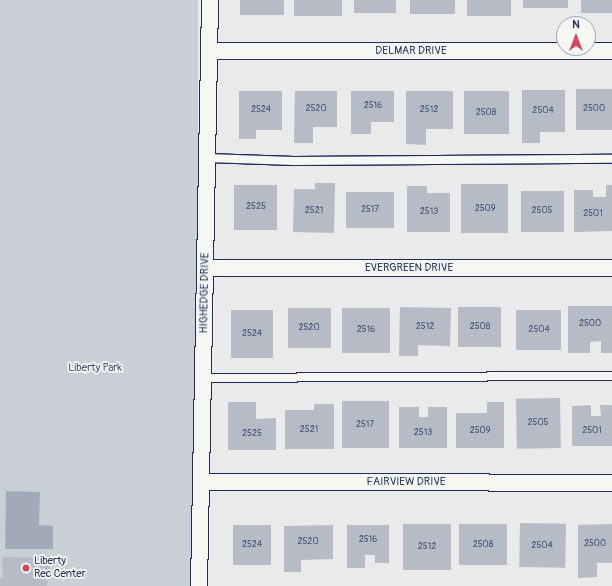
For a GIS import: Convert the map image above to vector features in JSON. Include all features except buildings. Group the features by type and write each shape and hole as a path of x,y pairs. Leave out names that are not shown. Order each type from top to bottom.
{"street":[{"name":"HIGHEDGE DRIVE","path":"199,586 210,0"},
{"name":"DELMAR DRIVE","path":"209,51 612,51"},
{"name":"EVERGREEN DRIVE","path":"205,268 612,268"},
{"name":"FAIRVIEW DRIVE","path":"201,482 612,483"}],"lane":[{"path":"207,158 294,161 612,159"},
{"path":"203,378 612,376"}],"green space":[{"name":"Liberty Park","path":"0,0 198,0 198,586 0,586"}],"water":[{"path":"6,491 40,492 39,525 53,526 53,549 5,549"}],"place":[{"name":"Liberty Rec Center","path":"26,568"}]}
